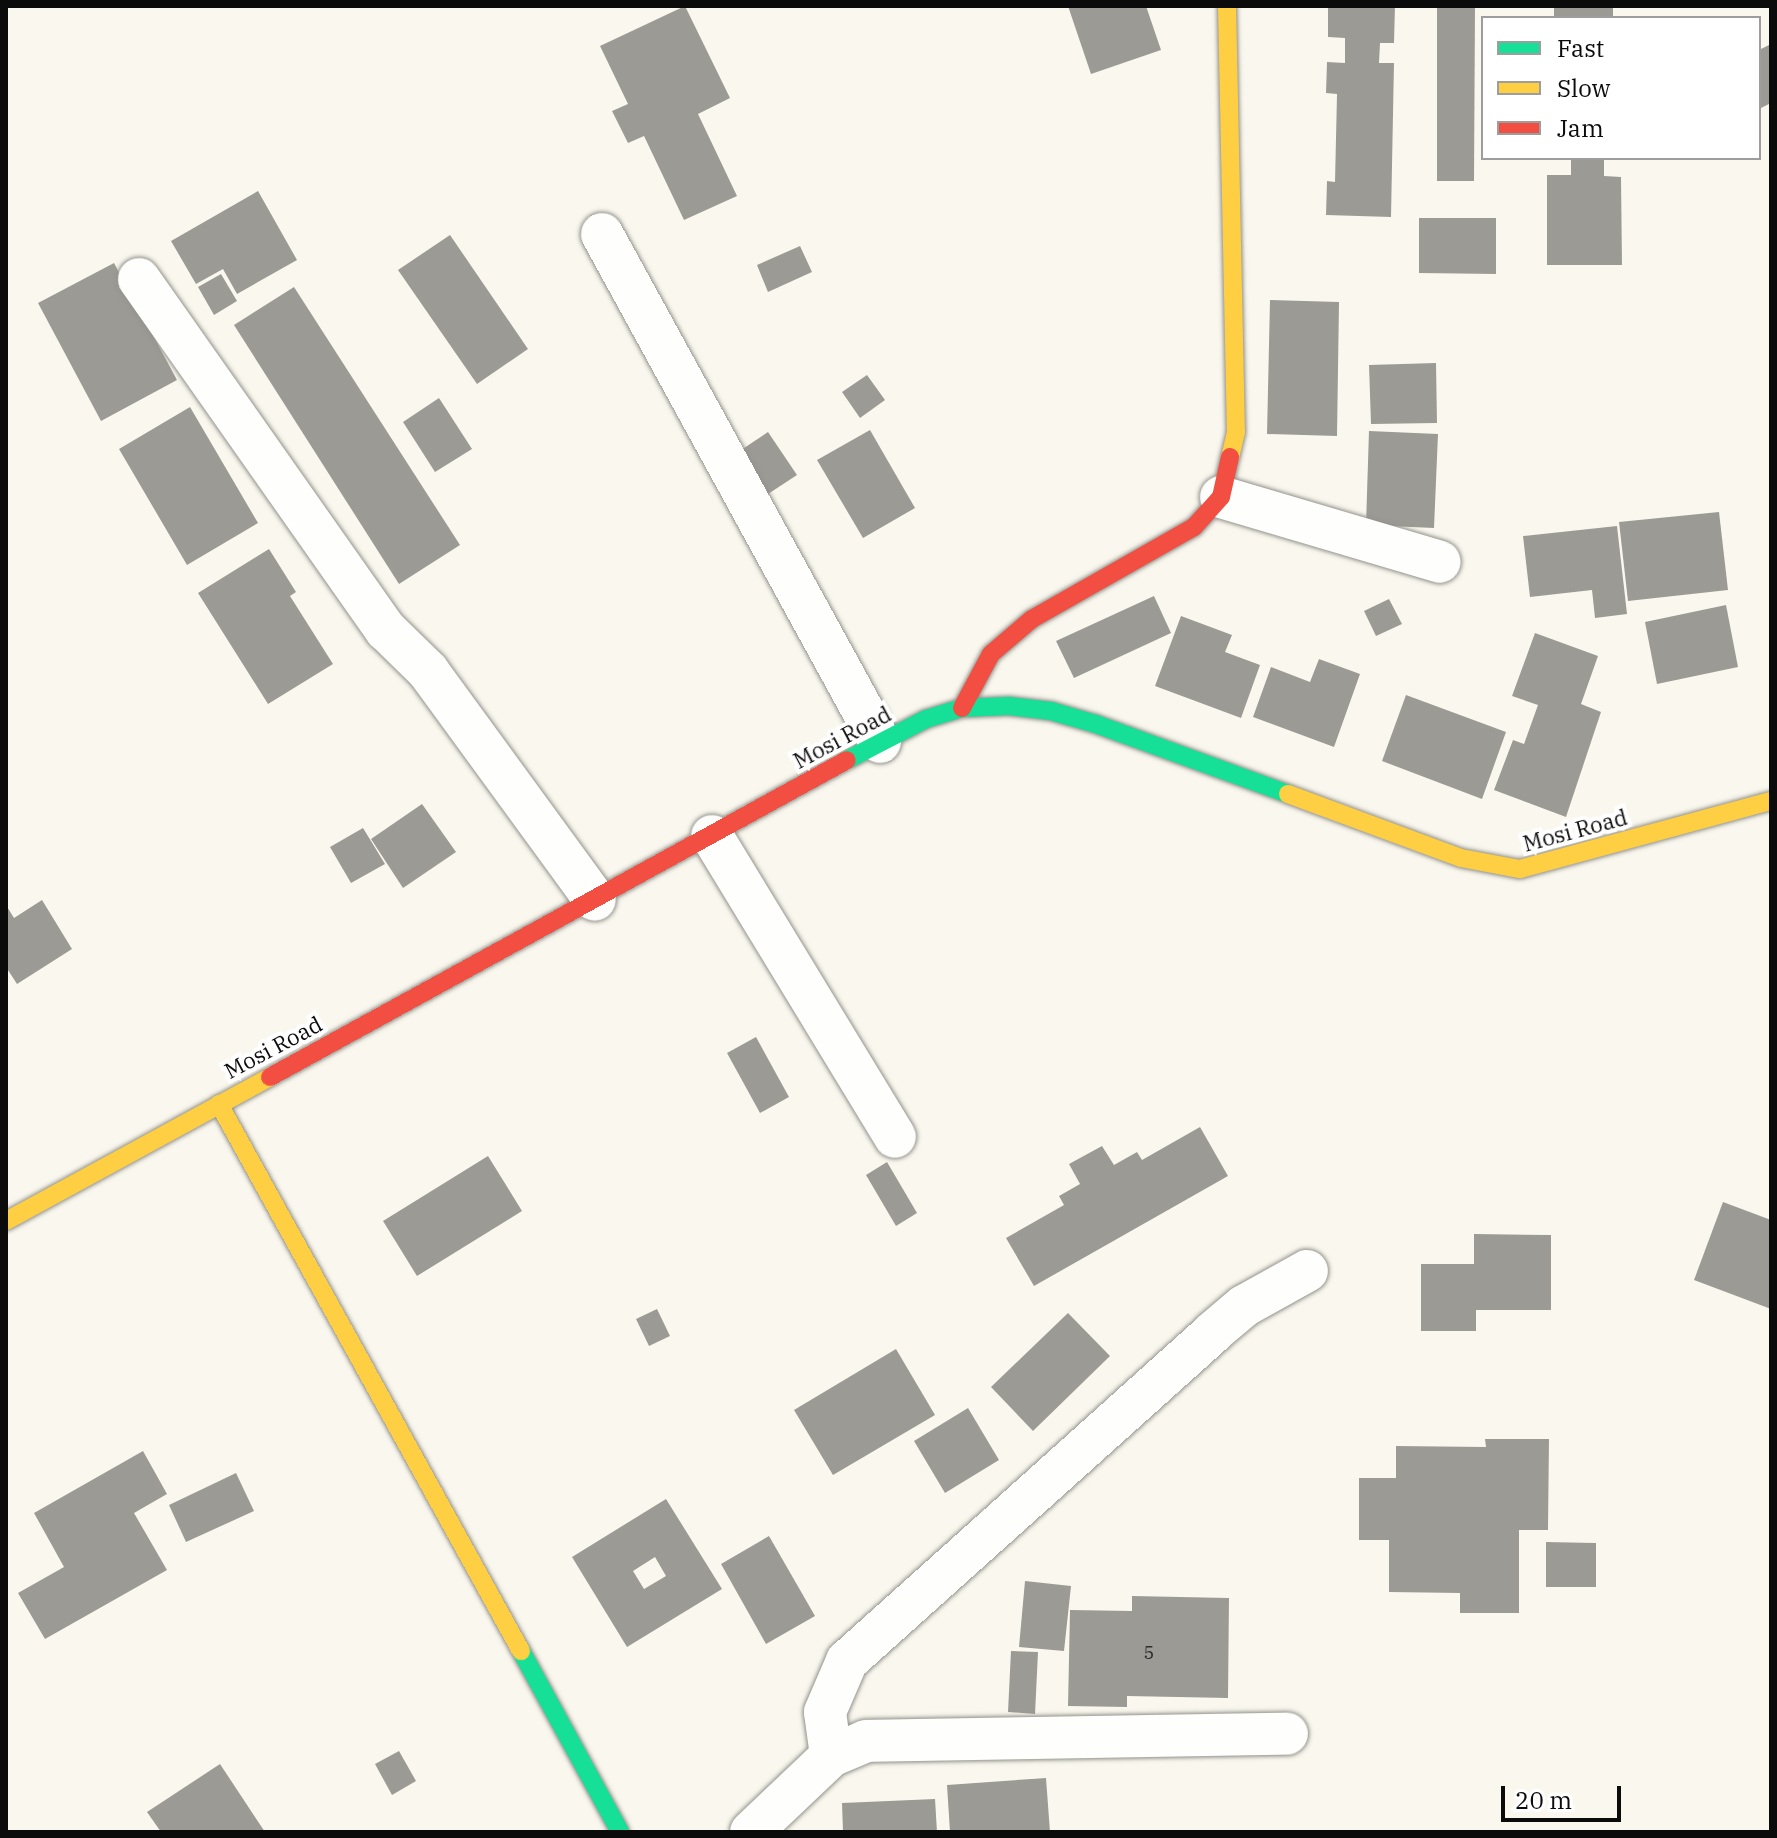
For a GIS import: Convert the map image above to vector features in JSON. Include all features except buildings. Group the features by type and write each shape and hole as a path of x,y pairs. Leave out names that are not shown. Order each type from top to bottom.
{"street":[{"path":"962,708 991,654 1032,619 1194,527 1221,497 1236,432 1227,6"},
{"path":"602,234 880,742"},
{"path":"139,279 386,630 428,671 595,900"},
{"path":"1221,497 1440,562"},
{"name":"Mosi Road","path":"6,1221 880,742 926,719 962,708 1009,706 1051,711 1096,724 1461,858 1520,869 1771,801"},
{"path":"712,836 895,1137"},
{"path":"219,1104 620,1832"},
{"path":"831,1756 825,1712 847,1661 1212,1333 1244,1306 1307,1271"},
{"path":"751,1832 831,1756 866,1741 1287,1734"}],"traffic: fast":[{"path":"847,760 926,719 962,708 1009,706 1051,711 1096,724 1288,794"},
{"path":"521,1651 620,1832"}],"traffic: slow":[{"path":"1227,6 1236,432 1230,457"},
{"path":"1288,794 1461,858 1520,869 1771,801"},
{"path":"6,1221 270,1077"},
{"path":"219,1104 521,1651"}],"traffic: jam":[{"path":"962,708 991,654 1032,619 1194,527 1221,497 1230,457"},
{"path":"270,1077 847,760"}]}
